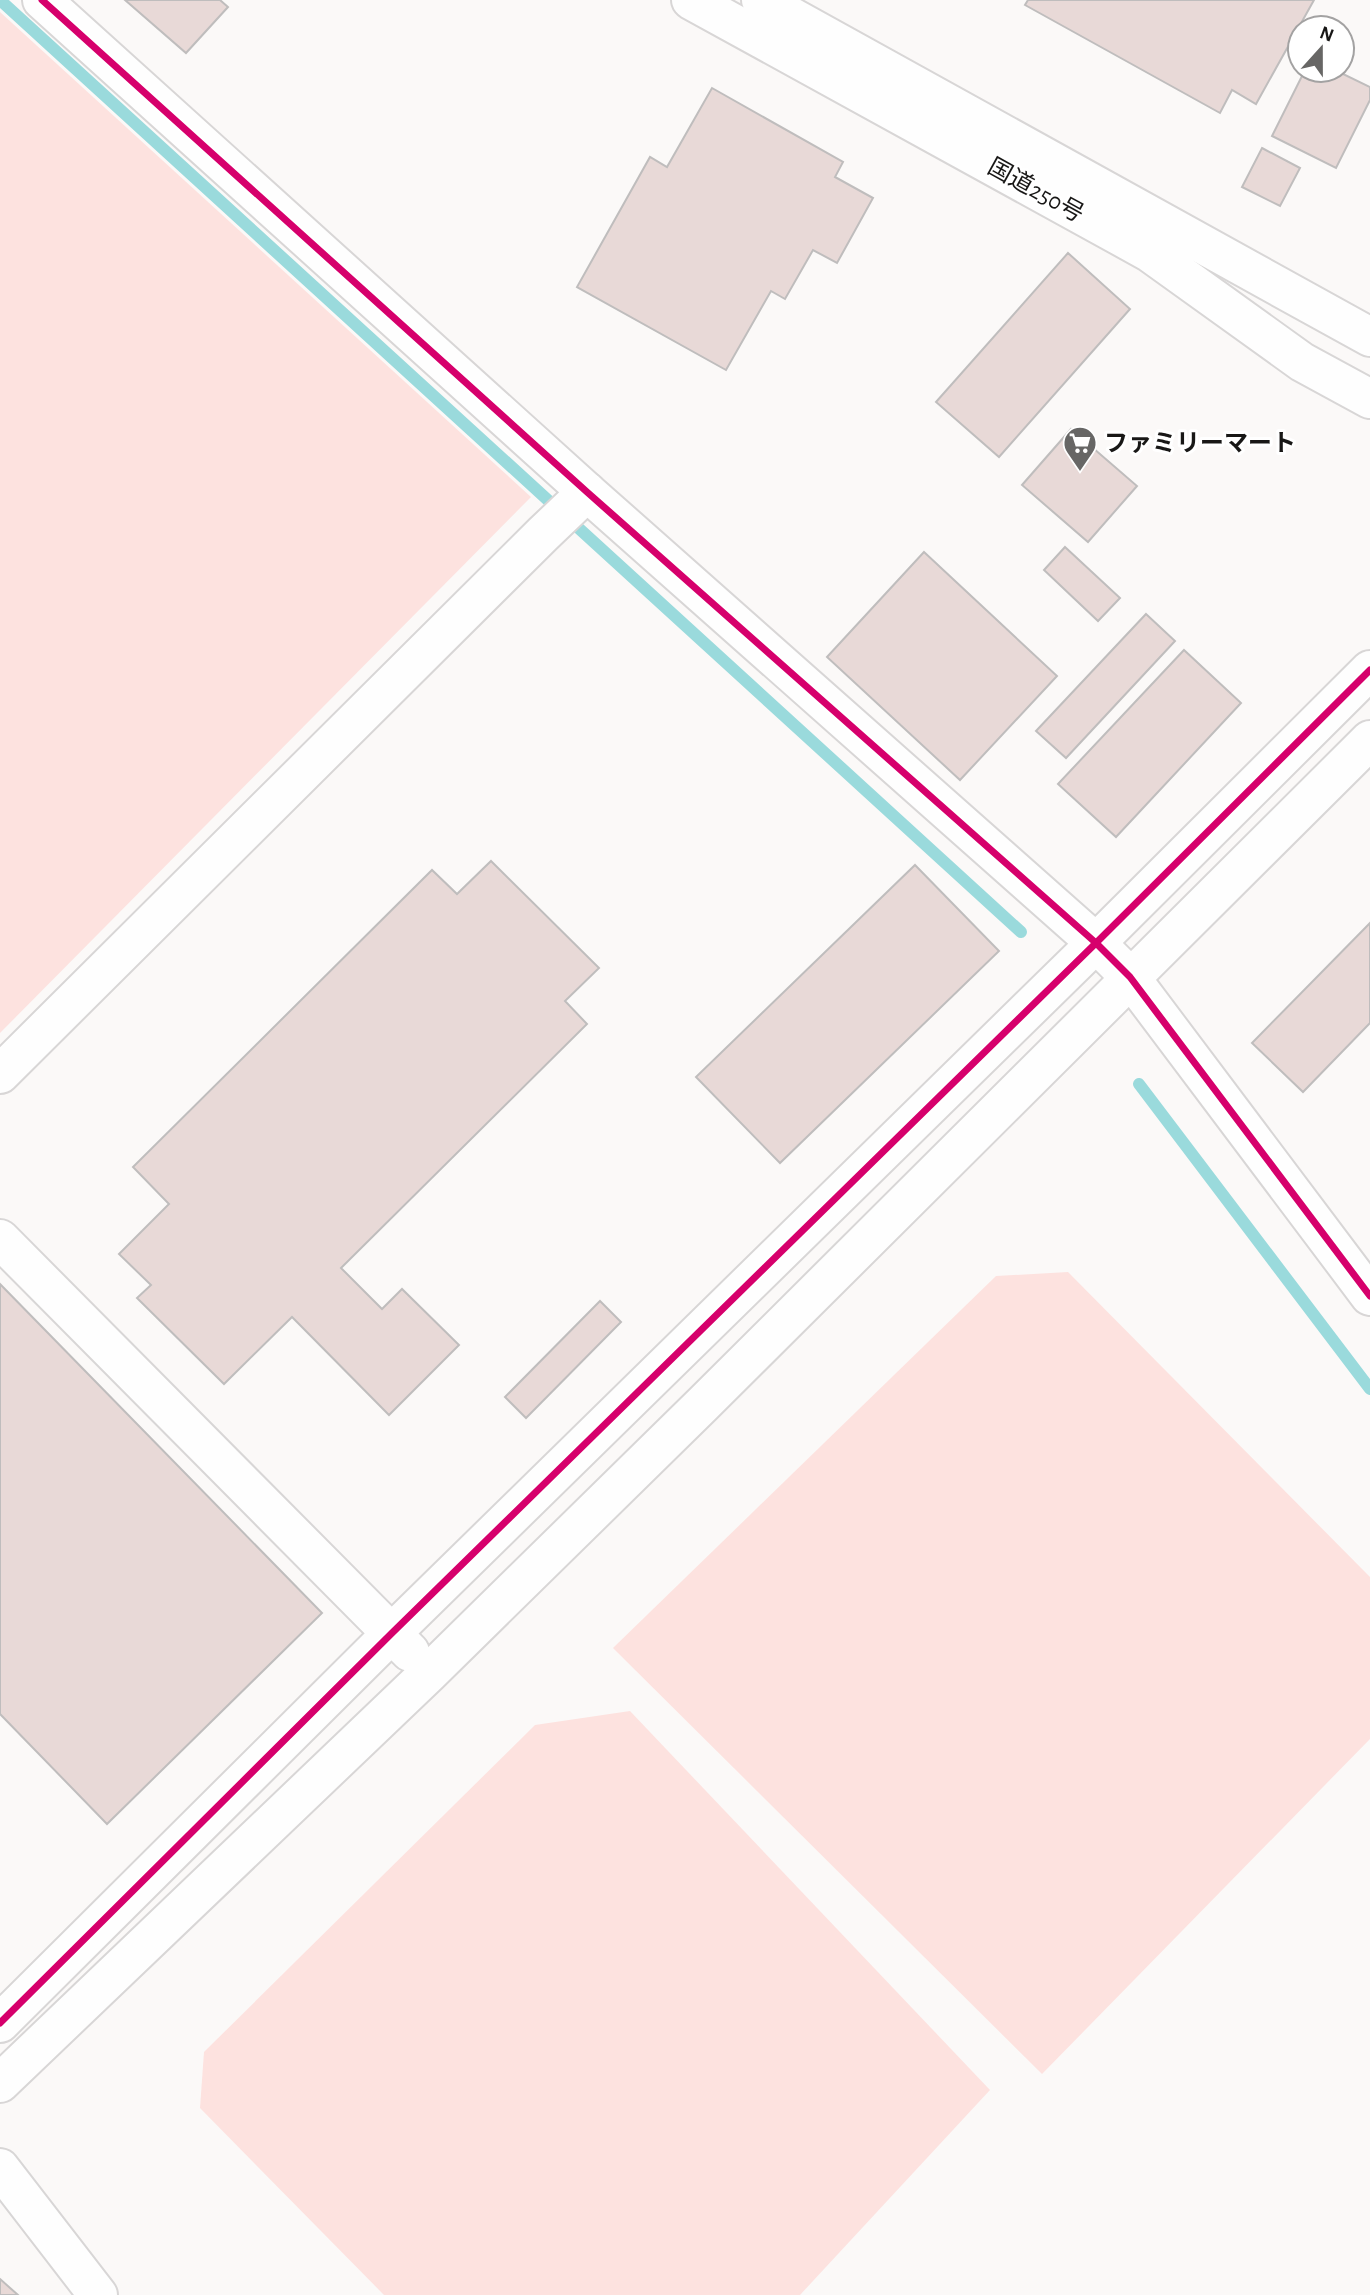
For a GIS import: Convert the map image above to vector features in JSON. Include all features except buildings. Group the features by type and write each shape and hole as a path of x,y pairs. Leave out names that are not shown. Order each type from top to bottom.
{"main road":[{"path":"42,0 587,492 1096,943 1130,977 1370,1296"},
{"name":"国道250号","path":"691,0 1149,252 1302,362 1370,399"},
{"name":"国道250号","path":"761,0 1370,337"},
{"path":"0,1073 587,492"},
{"path":"0,2023 1370,670"},
{"path":"0,2083 429,1673 704,1404 1370,740"},
{"path":"0,1238 429,1673"},
{"path":"0,2168 98,2295"}],"shaded area":[{"path":"0,12 531,497 0,1033"},
{"path":"1068,1272 1370,1577 1370,1739 1042,2074 613,1648 996,1276"},
{"path":"630,1711 990,2090 800,2295 384,2295 200,2108 204,2052 535,1725"}],"waterway":[{"path":"0,0 1021,932"},
{"path":"1139,1084 1370,1389"}],"cycle path":[{"path":"42,0 587,492 1096,943 1130,977 1370,1296"},
{"path":"0,2023 1370,670"}],"place":[{"name":"ファミリーマート","path":"1080,473"}]}
